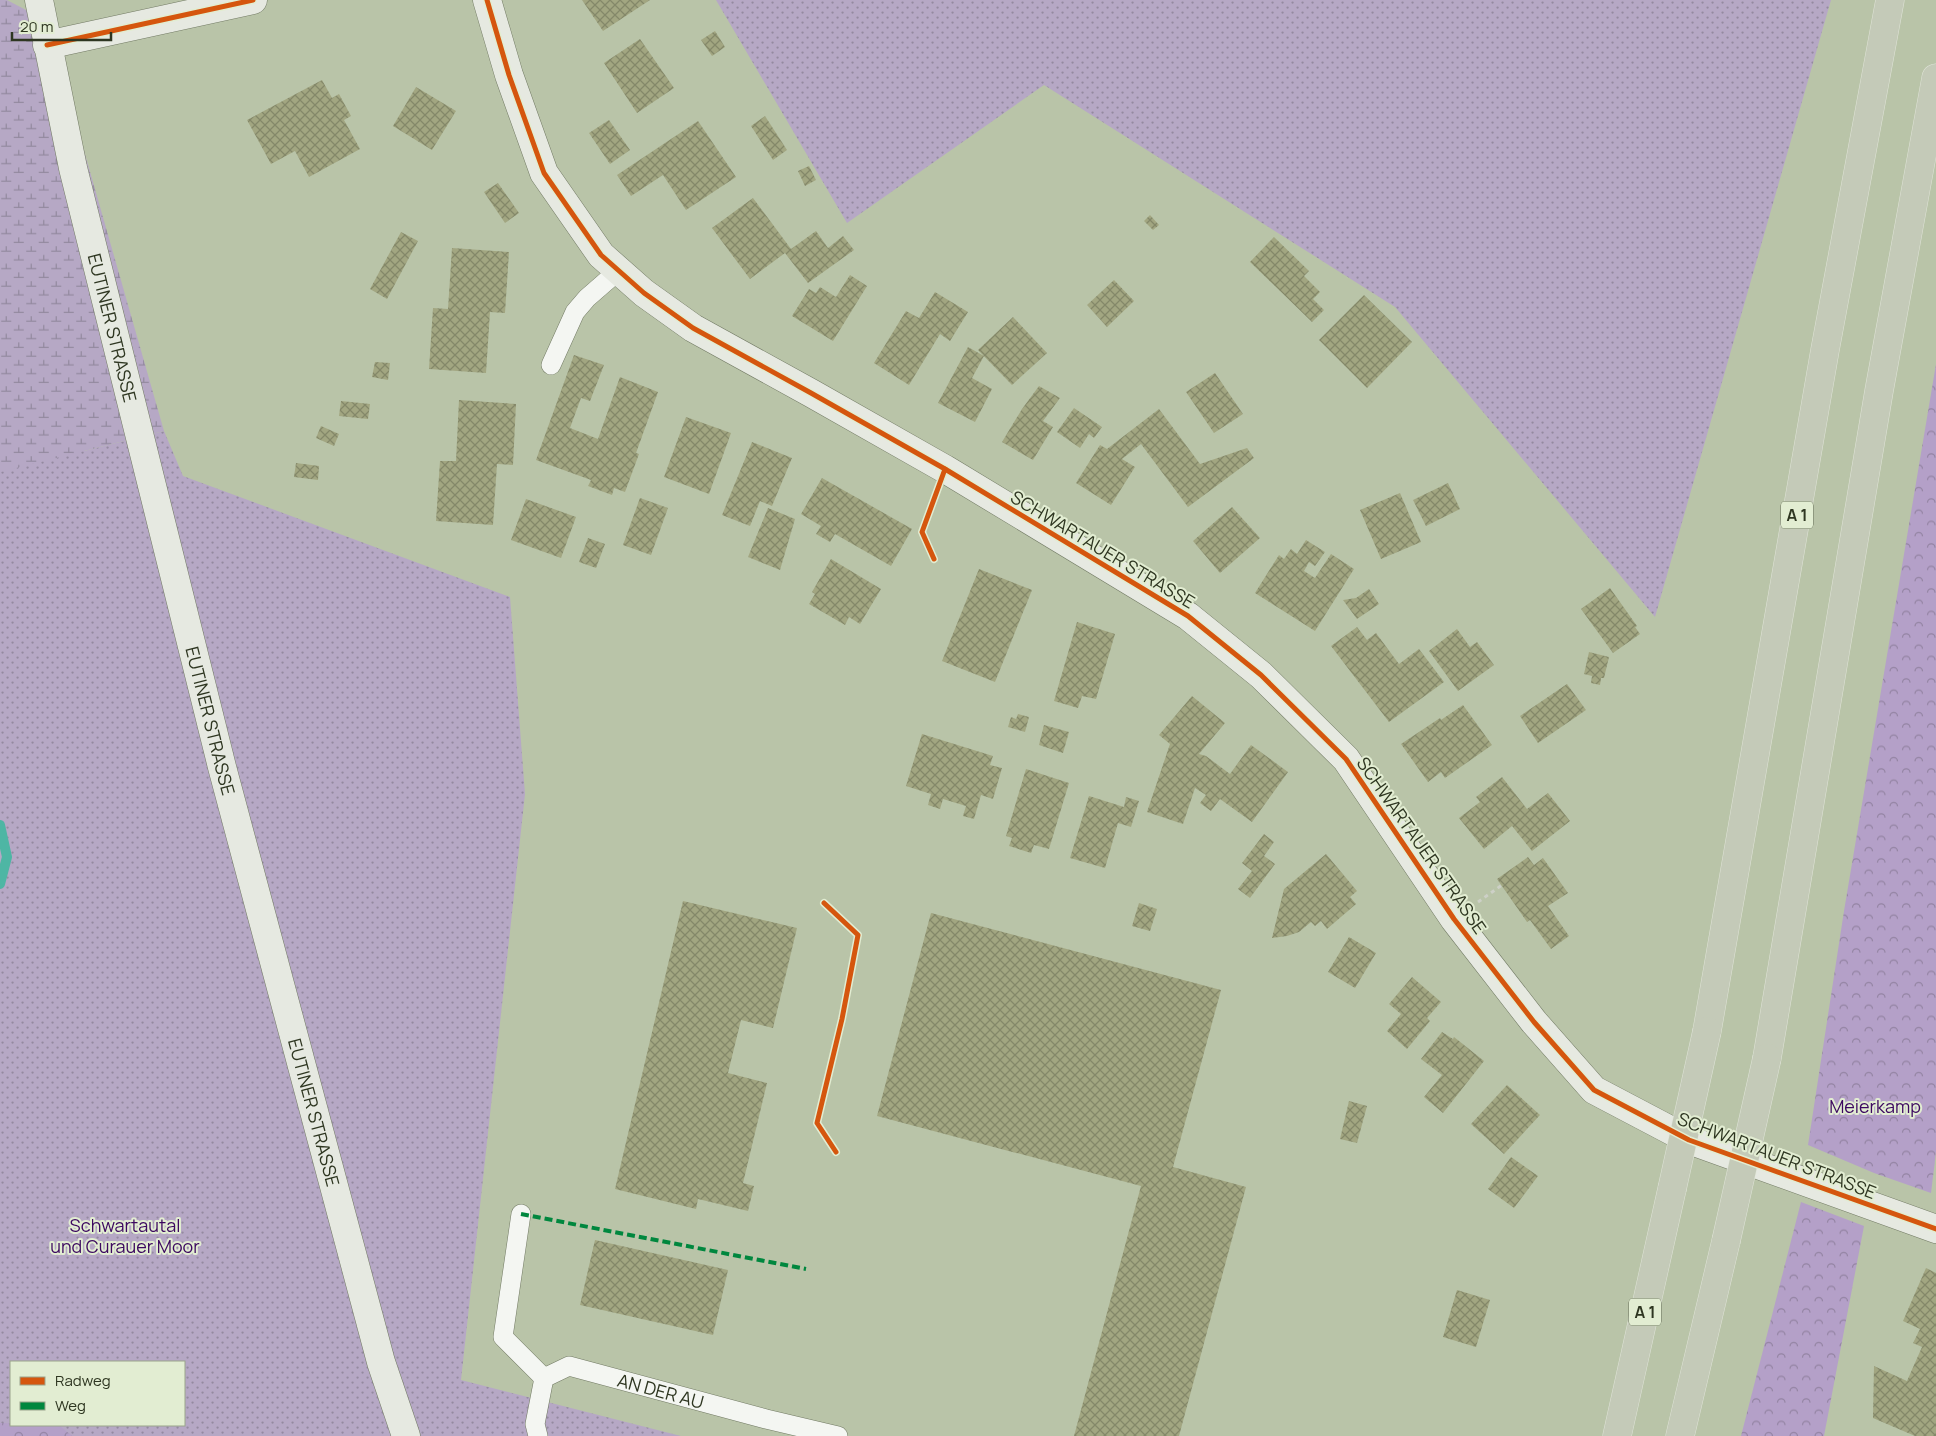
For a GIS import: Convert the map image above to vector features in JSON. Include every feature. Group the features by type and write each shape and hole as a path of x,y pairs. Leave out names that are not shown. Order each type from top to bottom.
{"highway":[{"name":"A 1","path":"1617,1436 1707,1031 1824,360 1890,0"},
{"path":"1680,1436 1767,1058 1879,391 1936,78"}],"street":[{"name":"EUTINER STRASSE","path":"39,0 72,168 222,767 381,1362 406,1436"},
{"path":"47,45 253,0"},
{"name":"SCHWARTAUER STRASSE","path":"487,0 510,75 544,173 601,255 618,271 644,293 693,328 945,470 1188,616 1261,675 1346,759 1454,919 1534,1022 1594,1090 1689,1140 1936,1229"}],"lane":[{"path":"551,365 575,312 587,298 618,271"},
{"path":"521,1214 503,1337 544,1378 535,1424 538,1436"},
{"name":"AN DER AU","path":"544,1378 569,1366 766,1419 838,1436"}],"green space":[{"path":"0,0 7,0 47,21 164,431 0,472"},
{"path":"716,0 1831,0 1655,617 1395,307 1044,85 847,223"},
{"name":"Schwartautal und Curauer Moor","path":"0,158 84,451 164,431 183,476 510,597 525,794 461,1380 681,1436 0,1436"},
{"name":"Meierkamp","path":"1936,364 1936,1152 1931,1193 1874,1173 1808,1145 1844,911"},
{"path":"1801,1202 1864,1226 1824,1436 1741,1436"},
{"path":"0,1423 10,1423 10,1426 60,1426 72,1436 0,1436"}],"building":[{"path":"582,0 650,0 603,31"},
{"path":"715,31 725,47 712,56 701,40"},
{"path":"640,39 674,88 637,113 604,63"},
{"path":"322,80 332,98 339,94 351,116 344,120 360,149 309,177 295,151 271,164 247,120"},
{"path":"416,87 456,111 432,150 393,126"},
{"path":"765,116 787,150 773,160 751,126"},
{"path":"609,120 630,150 610,164 589,133"},
{"path":"698,121 736,177 686,210 663,175 631,196 617,175"},
{"path":"809,166 816,180 805,186 798,171"},
{"path":"498,183 519,213 505,223 484,192"},
{"path":"753,198 791,249 816,231 828,248 843,236 854,250 808,283 785,253 750,279 712,228"},
{"path":"1150,215 1159,225 1153,230 1144,221"},
{"path":"401,232 418,241 387,299 370,289"},
{"path":"1274,237 1309,271 1304,276 1320,292 1313,299 1324,310 1312,322 1250,262"},
{"path":"452,248 509,252 505,313 490,312 486,373 429,369 433,308 448,309"},
{"path":"850,275 867,286 833,341 792,316 809,289 816,293 820,287 836,297"},
{"path":"1114,280 1134,301 1107,327 1087,305"},
{"path":"935,292 968,312 950,341 940,334 909,385 874,363 906,311 919,318"},
{"path":"1364,295 1412,342 1367,388 1319,340"},
{"path":"1013,317 1047,353 1012,385 978,350"},
{"path":"968,347 984,356 972,378 992,389 975,422 938,403"},
{"path":"574,355 604,365 590,401 581,398 570,428 598,439 620,377 658,392 636,453 639,454 625,492 614,488 612,495 588,486 591,480 536,460"},
{"path":"375,362 390,363 388,380 372,377"},
{"path":"1215,373 1243,414 1214,433 1186,392"},
{"path":"1039,386 1060,398 1043,421 1053,427 1033,460 1002,442 1022,409"},
{"path":"459,400 516,404 513,465 497,464 493,525 436,521 440,461 456,461"},
{"path":"341,401 370,404 368,419 339,416"},
{"path":"1074,408 1102,427 1094,438 1089,434 1080,448 1057,432"},
{"path":"1159,409 1200,464 1247,448 1254,458 1188,507 1141,444 1122,459 1135,467 1111,505 1076,483 1100,445 1107,449"},
{"path":"686,417 731,433 709,494 664,477"},
{"path":"321,426 339,434 334,446 316,438"},
{"path":"752,442 792,458 772,506 760,501 750,526 722,515"},
{"path":"296,463 319,466 318,480 294,477"},
{"path":"822,478 912,529 891,566 835,534 830,542 816,534 821,526 801,514"},
{"path":"1448,483 1460,509 1426,526 1413,500"},
{"path":"1400,493 1421,542 1381,559 1360,510"},
{"path":"640,498 668,508 651,555 623,545"},
{"path":"526,499 576,517 561,558 511,540"},
{"path":"1232,507 1260,538 1220,573 1193,541"},
{"path":"768,508 795,519 780,570 748,557"},
{"path":"588,538 605,544 596,568 579,562"},
{"path":"1306,540 1325,552 1315,566 1309,562 1304,571 1315,578 1331,554 1354,569 1315,631 1255,593 1279,555 1284,559 1291,549 1297,554"},
{"path":"831,559 881,589 860,624 849,617 845,625 809,604 815,594 812,592"},
{"path":"979,569 1032,590 995,682 942,661"},
{"path":"1610,588 1637,626 1635,627 1640,634 1613,653 1581,609"},
{"path":"1369,589 1379,604 1357,619 1343,600 1356,598"},
{"path":"1077,622 1115,634 1096,699 1082,696 1078,708 1054,701"},
{"path":"1357,627 1367,640 1376,633 1399,664 1419,649 1444,682 1389,722 1331,646"},
{"path":"1457,629 1470,647 1477,642 1494,665 1458,691 1429,651"},
{"path":"1589,652 1609,657 1604,678 1601,678 1600,685 1591,683 1592,676 1584,674"},
{"path":"1567,684 1586,710 1538,743 1520,716"},
{"path":"1192,696 1225,723 1199,754 1206,756 1230,774 1251,745 1288,772 1252,822 1220,799 1211,811 1200,803 1206,795 1195,788 1183,824 1147,812 1170,744 1159,735"},
{"path":"1463,705 1492,745 1445,778 1441,772 1428,782 1401,744"},
{"path":"1018,714 1029,717 1025,732 1008,727 1011,717 1016,719"},
{"path":"1044,725 1069,732 1063,753 1039,745"},
{"path":"922,734 993,756 990,765 1002,768 993,799 981,795 974,819 963,816 966,806 943,799 940,809 928,805 931,794 906,786"},
{"path":"1026,769 1069,783 1049,849 1034,845 1031,853 1009,846 1012,838 1006,836"},
{"path":"1502,777 1527,809 1548,793 1570,821 1532,851 1512,826 1484,849 1459,818 1480,802 1476,797"},
{"path":"1089,796 1124,807 1126,797 1139,801 1131,827 1118,823 1105,868 1070,858"},
{"path":"1264,834 1274,842 1264,856 1275,864 1250,898 1238,889 1252,871 1242,863"},
{"path":"1326,854 1357,891 1350,897 1356,904 1327,929 1321,921 1315,926 1311,922 1299,932 1272,938 1284,889"},
{"path":"1528,857 1534,865 1543,858 1568,893 1548,906 1569,936 1551,949 1530,920 1527,922 1497,879"},
{"path":"683,901 797,928 773,1028 741,1020 728,1073 767,1083 743,1183 754,1186 748,1211 698,1199 696,1209 615,1189"},
{"path":"1139,903 1157,909 1150,931 1132,926"},
{"path":"931,913 1221,990 1173,1167 1246,1187 1179,1436 1074,1436 1141,1186 877,1116"},
{"path":"1349,937 1376,953 1355,988 1328,972"},
{"path":"1412,977 1441,1002 1427,1018 1430,1021 1407,1049 1387,1031 1401,1014 1389,1004"},
{"path":"1442,1032 1453,1039 1454,1037 1484,1061 1443,1113 1424,1097 1442,1075 1421,1059"},
{"path":"1507,1085 1540,1115 1504,1154 1471,1124"},
{"path":"1349,1101 1367,1106 1357,1143 1340,1139"},
{"path":"1511,1157 1538,1176 1514,1208 1488,1189"},
{"path":"595,1240 728,1270 713,1335 580,1305"},
{"path":"1926,1268 1936,1273 1936,1436 1915,1436 1873,1418 1874,1366 1907,1381 1922,1347 1913,1343 1920,1329 1903,1321"},
{"path":"1457,1290 1490,1300 1476,1347 1443,1337"}],"waterway":[{"path":"0,825 7,857 0,884"}],"marked path":[{"path":"521,1214 806,1269"}],"cycle path":[{"path":"47,45 253,0"},
{"path":"487,0 509,75 544,173 601,255 644,293 693,328 945,469 1188,616 1261,675 1346,759 1454,919 1534,1022 1594,1090 1689,1140 1936,1229"},
{"path":"934,559 922,532 945,469"},
{"path":"824,903 858,935 842,1019 817,1123 836,1152"}]}
